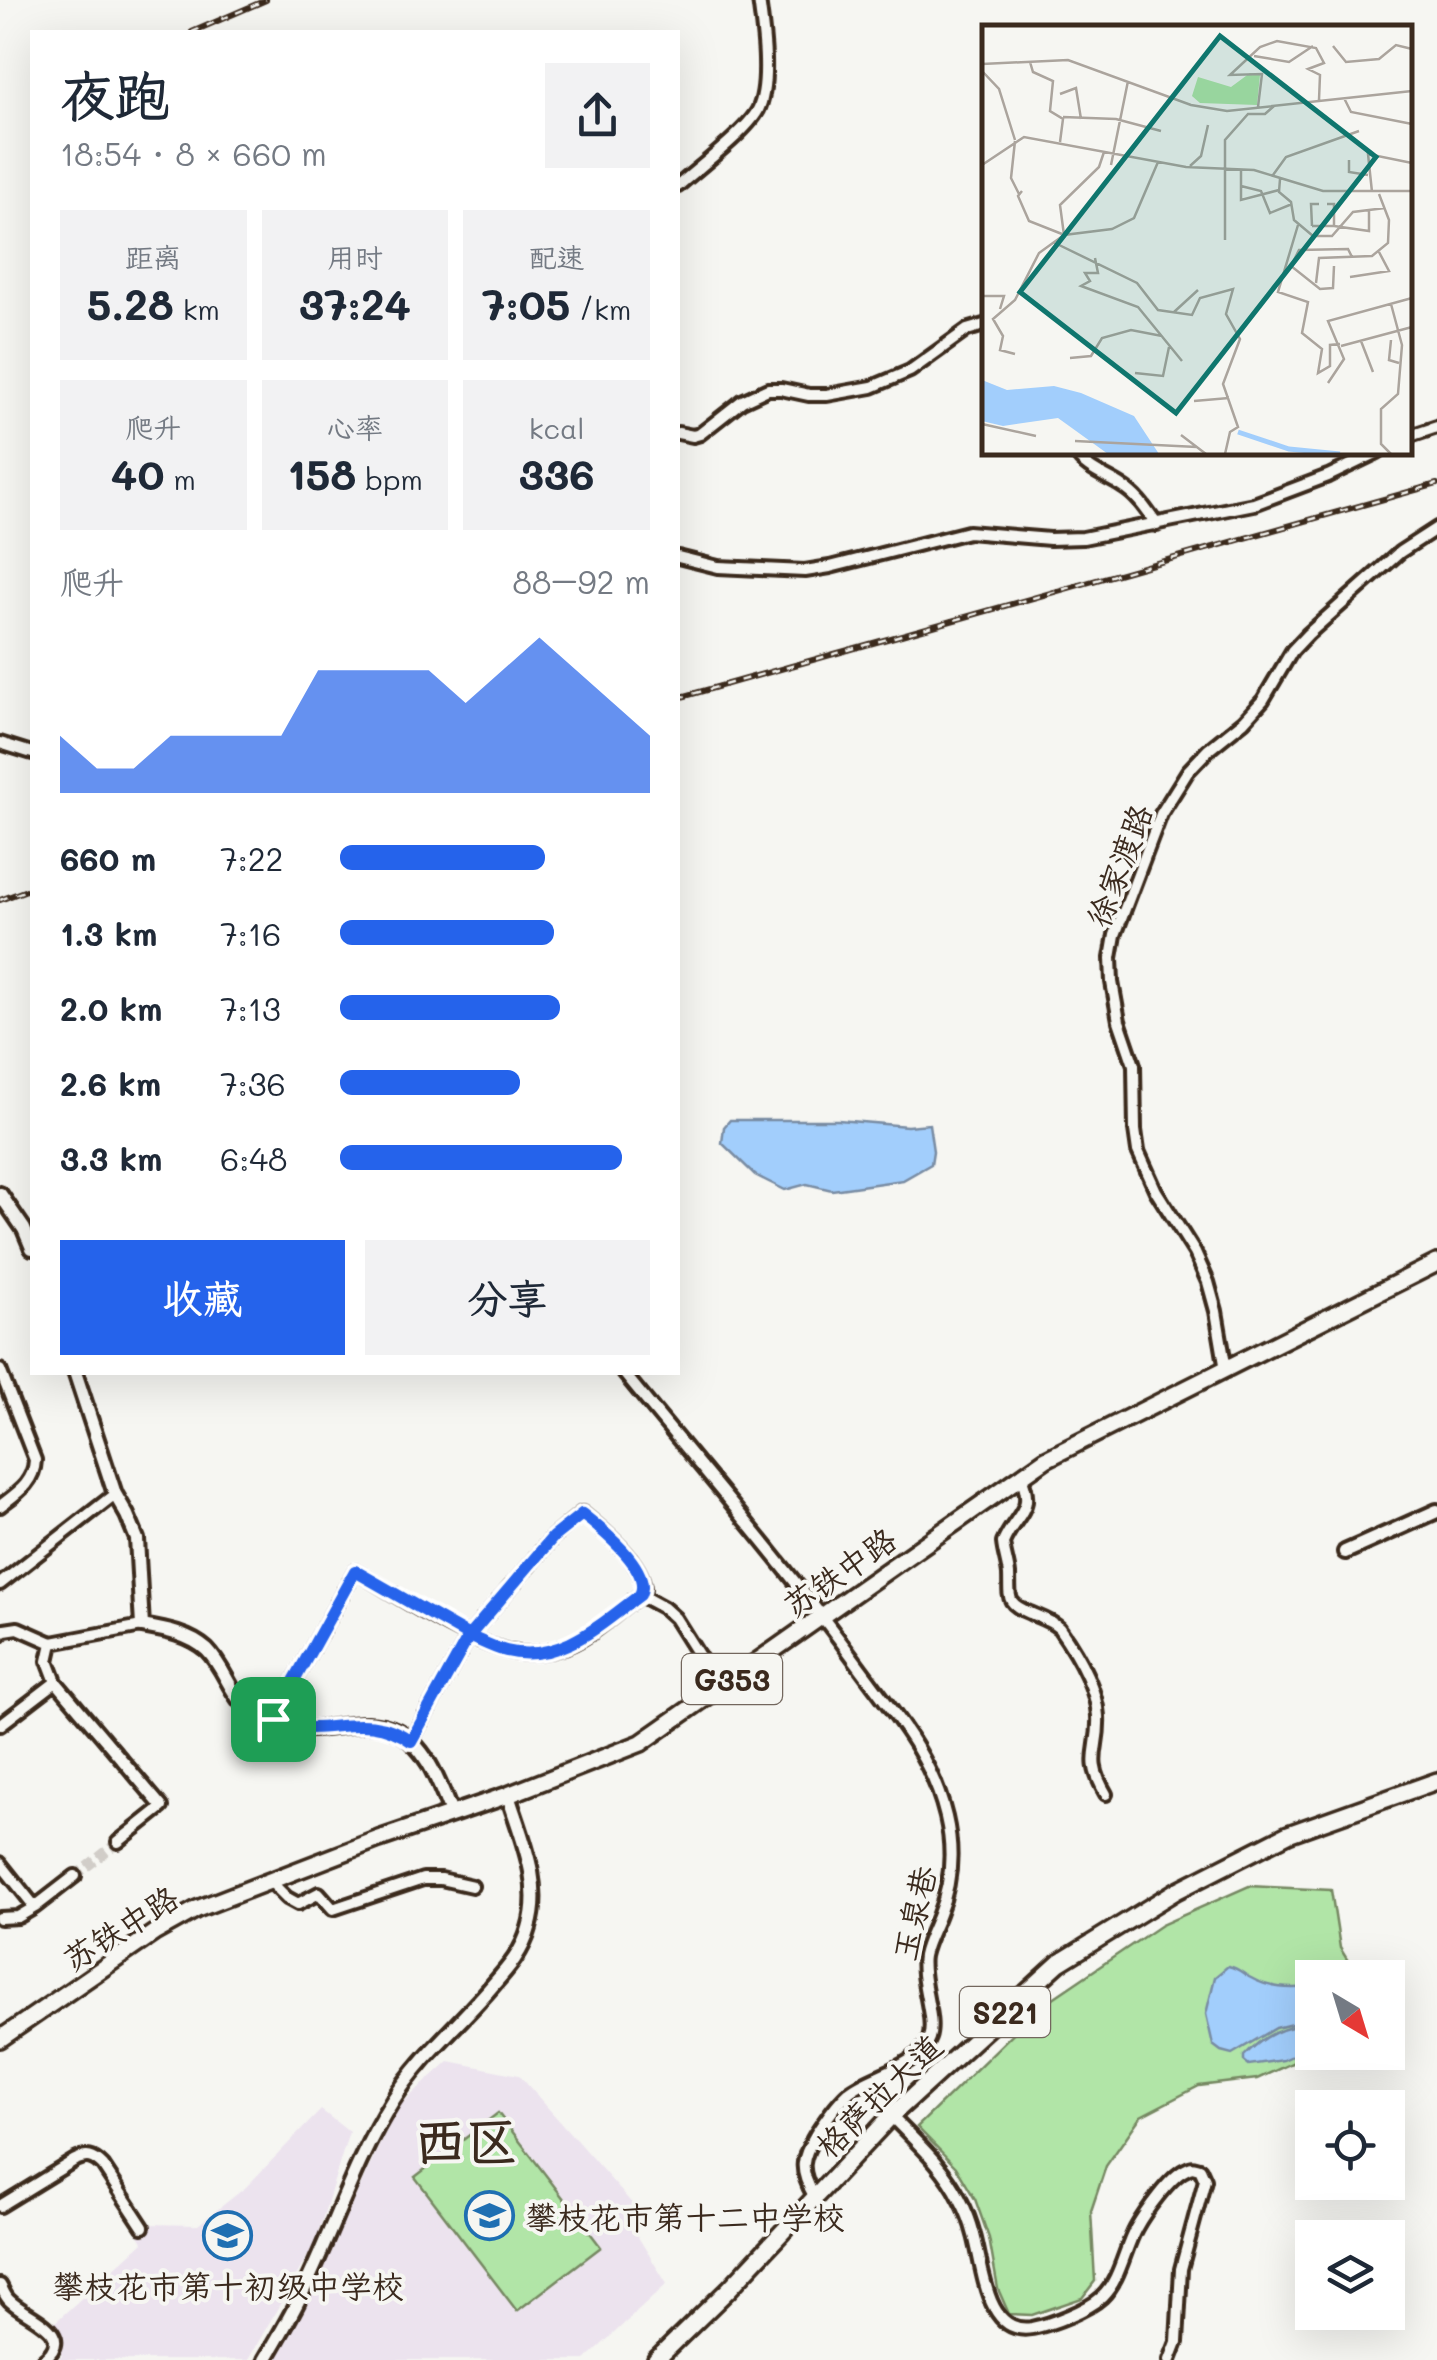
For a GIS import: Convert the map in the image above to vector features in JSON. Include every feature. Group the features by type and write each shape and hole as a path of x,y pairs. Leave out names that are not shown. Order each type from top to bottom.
{"main road":[{"name":"苏铁中路","path":"0,2039 154,1934 197,1910 641,1743 1046,1459 1437,1263"},
{"name":"格萨拉大道","path":"656,2360 892,2116 1059,1963 1176,1890 1288,1834 1437,1781"}],"street":[{"path":"680,184 745,126 760,105 766,46 759,0"},
{"path":"680,433 700,434 742,401 768,390 826,396 872,387 910,371 967,330 982,326"},
{"path":"1412,435 1437,426"},
{"path":"1077,455 1085,465 1126,488 1157,525"},
{"path":"680,558 718,567 805,571 968,532 1083,538 1254,504 1371,455"},
{"name":"徐家渡路","path":"1226,1370 1208,1282 1138,1152 1134,1065 1119,1021 1112,982 1115,935 1161,814 1188,771 1263,700 1292,651 1308,634 1400,552 1437,528"},
{"path":"0,742 30,752"},
{"path":"0,1194 30,1243"},
{"path":"0,1370 35,1460 35,1473 26,1486 0,1506"},
{"path":"76,1375 115,1494 137,1539 142,1626"},
{"path":"625,1375 822,1616"},
{"path":"1021,1476 1028,1496 1026,1506 1003,1543 1009,1574 1007,1590 1015,1604 1060,1628 1089,1683 1098,1715 1094,1771 1106,1794"},
{"path":"0,1584 115,1494"},
{"path":"1345,1552 1437,1511"},
{"path":"273,1719 355,1571 469,1636 507,1651 534,1653 580,1640 644,1589 639,1571 608,1534 582,1514 553,1537 469,1636 411,1741"},
{"path":"640,1595 674,1618 719,1688"},
{"name":"玉泉巷","path":"814,2196 802,2166 806,2150 829,2114 850,2092 911,2060 929,2039 923,1958 949,1887 952,1866 947,1819 930,1766 822,1616"},
{"path":"0,1634 18,1628 52,1643 142,1626 190,1638 206,1650 243,1705 289,1727 377,1724 396,1730 424,1756 451,1813"},
{"path":"52,1643 48,1662 56,1682 162,1807 118,1842"},
{"path":"0,1725 56,1682"},
{"path":"265,2360 301,2296 391,2103 411,2073 515,1959 530,1928 535,1894 508,1795"},
{"path":"0,1863 35,1907"},
{"path":"0,1918 18,1917 75,1876"},
{"path":"270,1881 298,1904 319,1893 333,1909 423,1880 442,1879 472,1886"},
{"path":"892,2116 941,2168 960,2199 973,2231 989,2298 1006,2324 1020,2329 1035,2328 1085,2309 1104,2296 1137,2227 1159,2196 1182,2172 1191,2167 1200,2170 1205,2180 1180,2269 1178,2342 1170,2360"},
{"path":"0,2206 86,2156 103,2166 143,2227"},
{"path":"0,2286 9,2301 54,2336 52,2354 43,2360"}],"shaded area":[{"name":"攀枝花市第十二中学校","path":"449,2061 519,2075 636,2208 630,2224 667,2284 585,2360 273,2360 290,2335 397,2108"},
{"name":"攀枝花市第十初级中学校","path":"321,2110 349,2132 315,2243 248,2360 57,2360 62,2356 61,2342 52,2325 143,2242 135,2229 146,2224 198,2225 246,2187"}],"green space":[{"path":"1249,1886 1331,1890 1340,1948 1347,1960 1295,1960 1295,2062 1257,2079 1199,2086 1141,2116 1106,2166 1091,2211 1095,2281 1082,2298 1032,2315 1009,2314 998,2289 989,2238 975,2199 956,2167 917,2127 1040,2007 1161,1925"},
{"path":"498,2113 601,2247 517,2311 415,2177"}],"water":[{"path":"730,1120 929,1124 931,1164 903,1180 832,1190 807,1184 785,1190 755,1175 722,1143 724,1127"},
{"path":"1228,1966 1272,1986 1295,1988 1295,2023 1276,2028 1232,2054 1221,2051 1213,2045 1206,2014 1215,1977"},
{"path":"1295,2027 1295,2055 1249,2065 1244,2061 1252,2048 1283,2029"}],"tunnel":[{"path":"75,1876 118,1842"}],"railway":[{"path":"197,30 266,0"},
{"path":"680,697 1437,484"},
{"path":"0,900 30,889"}],"place":[{"name":"攀枝花市第十二中学校","path":"490,2216"},
{"name":"攀枝花市第十初级中学校","path":"228,2235"}],"district":[{"name":"西区","path":"466,2139"}],"route":[{"path":"273,1719 289,1727 309,1728 377,1724 396,1730 411,1741 469,1636 507,1651 534,1653 558,1649 580,1640 640,1595 644,1581 608,1534 582,1514 553,1537 469,1636 355,1571 273,1719"}]}
